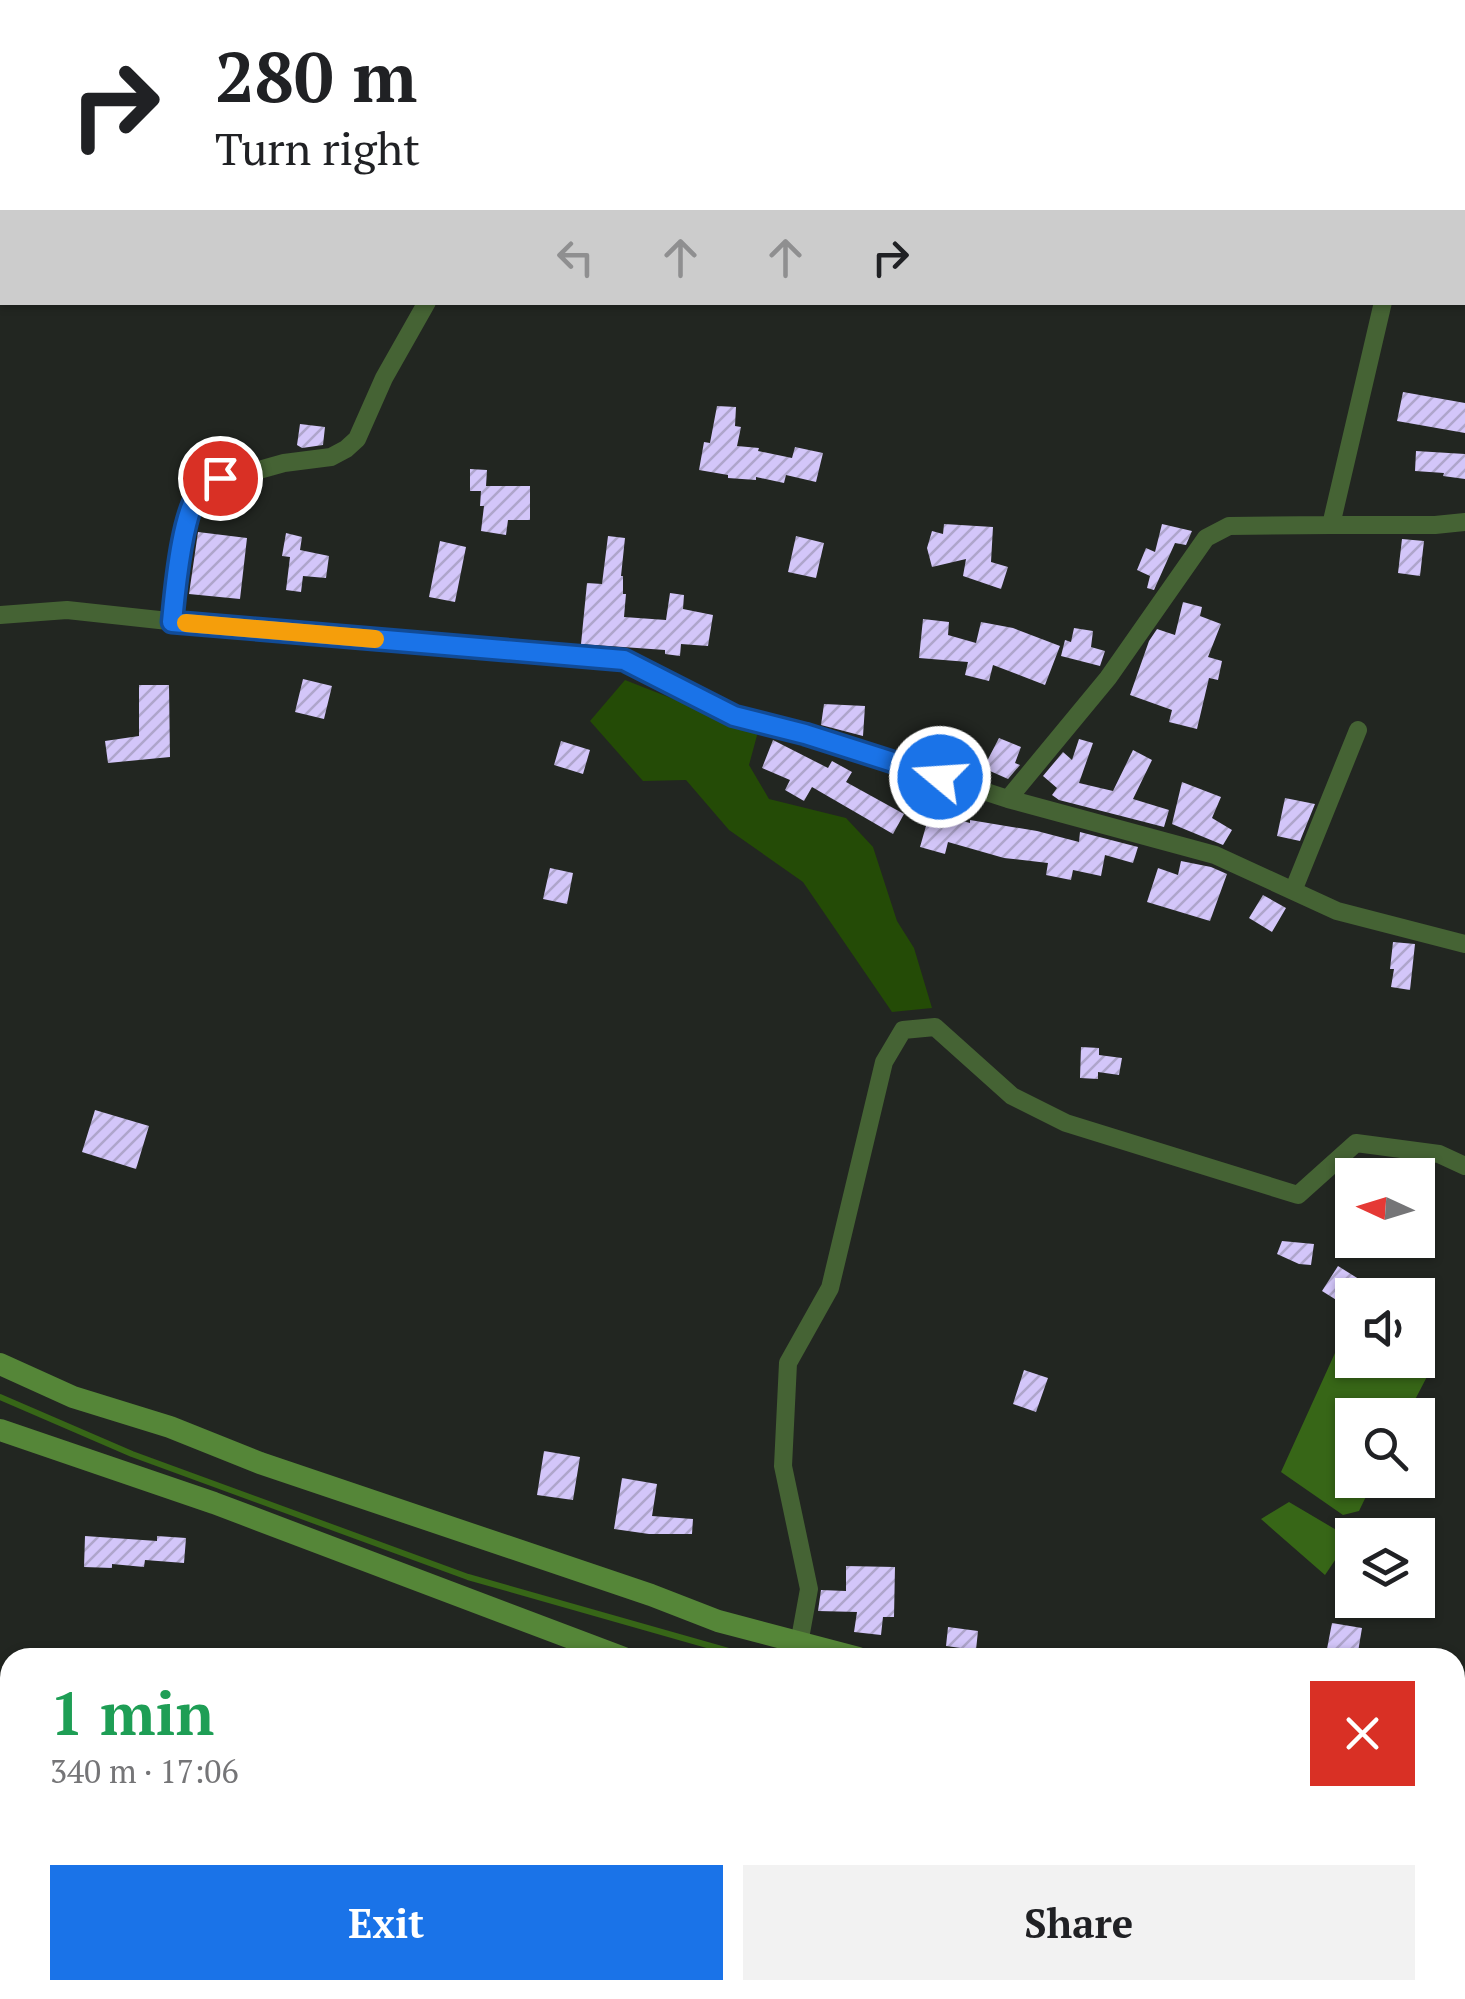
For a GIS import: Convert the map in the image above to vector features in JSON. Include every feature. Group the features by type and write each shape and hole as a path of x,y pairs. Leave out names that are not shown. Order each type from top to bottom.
{"main road":[{"path":"0,1364 73,1397 170,1426 260,1463 718,1621 817,1648"},
{"path":"0,1430 214,1503 598,1648"}],"street":[{"path":"172,622 185,531 195,498 205,485 271,466 331,457 346,449 357,439 384,378 425,305"},
{"path":"1331,524 1382,305"},
{"path":"1008,799 1108,678 1206,538 1229,526 1465,522"},
{"path":"0,615 67,610 624,660 734,716 805,734 1008,799 1214,855 1336,912 1465,944"},
{"path":"1293,891 1358,730"},
{"path":"800,1644 809,1589 784,1466 788,1363 830,1288 884,1062 903,1030 935,1027 1012,1096 1066,1123 1298,1195 1356,1143 1439,1154 1465,1166"}],"shaded area":[{"path":"625,680 759,728 749,765 769,799 846,818 873,847 897,921 914,948 932,1008 892,1012 803,882 729,830 686,780 643,781 590,721"},
{"path":"1335,1353 1335,1378 1426,1378 1416,1398 1335,1398 1335,1498 1365,1498 1359,1511 1343,1515 1281,1472"},
{"path":"1289,1502 1335,1529 1335,1560 1325,1575 1261,1519"}],"building":[{"path":"1403,392 1465,403 1465,433 1397,421"},
{"path":"717,406 736,407 735,426 741,427 737,446 792,458 795,447 823,453 816,482 786,475 784,483 756,477 728,478 699,470 704,442 710,443"},
{"path":"300,424 325,427 323,445 297,445"},
{"path":"1416,451 1465,454 1465,479 1415,471"},
{"path":"470,469 487,470 486,486 530,486 530,520 508,520 506,535 481,531 484,506 480,506 481,491 470,491"},
{"path":"944,524 993,527 991,562 1008,567 1001,589 963,576 966,559 932,567 927,548 932,531 943,534"},
{"path":"1162,524 1192,531 1186,545 1175,543 1154,590 1147,588 1150,576 1137,570 1146,548 1155,552"},
{"path":"198,532 247,538 240,599 189,594"},
{"path":"286,533 302,537 300,550 329,556 326,578 303,576 301,592 286,590 290,557 282,556"},
{"path":"608,536 625,538 621,576 626,594 624,617 666,620 670,593 684,595 683,609 713,615 708,646 681,644 680,656 665,654 665,650 581,644 587,583 602,584"},
{"path":"796,536 824,543 816,578 788,572"},
{"path":"1402,539 1424,541 1420,576 1398,573"},
{"path":"440,541 466,547 455,602 429,597"},
{"path":"1183,602 1202,607 1200,616 1221,624 1208,657 1222,661 1218,680 1209,678 1197,729 1169,722 1172,710 1130,695 1149,641 1157,629 1175,635"},
{"path":"923,619 949,622 948,635 976,643 981,622 1013,628 1060,646 1045,685 993,665 989,681 965,675 968,662 919,658"},
{"path":"1074,628 1093,631 1091,647 1105,651 1100,666 1061,656 1065,640 1071,642"},
{"path":"303,679 332,686 324,719 295,712"},
{"path":"139,685 169,685 170,757 108,763 105,741 139,736"},
{"path":"824,704 865,706 863,736 821,725"},
{"path":"999,738 1021,747 1015,763 1020,765 1008,779 990,771 988,779 962,771 966,757 986,763"},
{"path":"1079,739 1093,743 1079,783 1113,791 1133,750 1152,760 1133,799 1169,810 1164,827 1052,795 1057,788 1043,776 1063,752 1072,760"},
{"path":"773,740 828,768 832,761 852,772 846,782 904,814 893,834 812,787 804,801 785,790 790,780 762,768"},
{"path":"561,741 590,750 583,774 554,765"},
{"path":"1182,782 1221,797 1212,818 1232,830 1223,845 1172,824"},
{"path":"1285,798 1315,804 1300,841 1277,836"},
{"path":"930,812 1079,842 1080,832 1138,847 1133,863 1105,855 1101,876 1073,870 1071,880 1046,875 1048,863 1004,858 948,842 945,854 920,847"},
{"path":"1181,861 1227,874 1210,921 1147,902 1158,868 1178,875"},
{"path":"550,868 573,873 567,904 543,899"},
{"path":"1263,895 1286,908 1272,932 1249,918"},
{"path":"1393,942 1415,944 1410,990 1391,987"},
{"path":"1081,1047 1099,1048 1099,1055 1122,1058 1119,1075 1098,1072 1098,1079 1080,1078"},
{"path":"95,1110 149,1126 136,1169 82,1152"},
{"path":"1282,1241 1314,1244 1311,1265 1277,1254"},
{"path":"1338,1266 1357,1278 1335,1278 1335,1299 1322,1291"},
{"path":"1024,1370 1048,1378 1036,1412 1013,1404"},
{"path":"544,1451 580,1457 573,1500 537,1495"},
{"path":"622,1478 657,1484 652,1516 693,1519 692,1534 614,1529"},
{"path":"85,1536 157,1541 157,1536 186,1538 184,1563 145,1560 144,1567 84,1567"},
{"path":"846,1566 895,1567 894,1617 883,1617 881,1635 854,1632 857,1612 818,1611 821,1590 846,1591"},
{"path":"1332,1623 1362,1628 1359,1648 1327,1648"},
{"path":"948,1627 978,1631 976,1648 946,1646"}],"waterway":[{"path":"0,1397 132,1454 468,1577 718,1648"}],"slow traffic":[{"path":"186,623 375,639"}],"route":[{"path":"220,478 205,485 195,498 185,531 172,622 624,660 734,716 940,777"}]}
